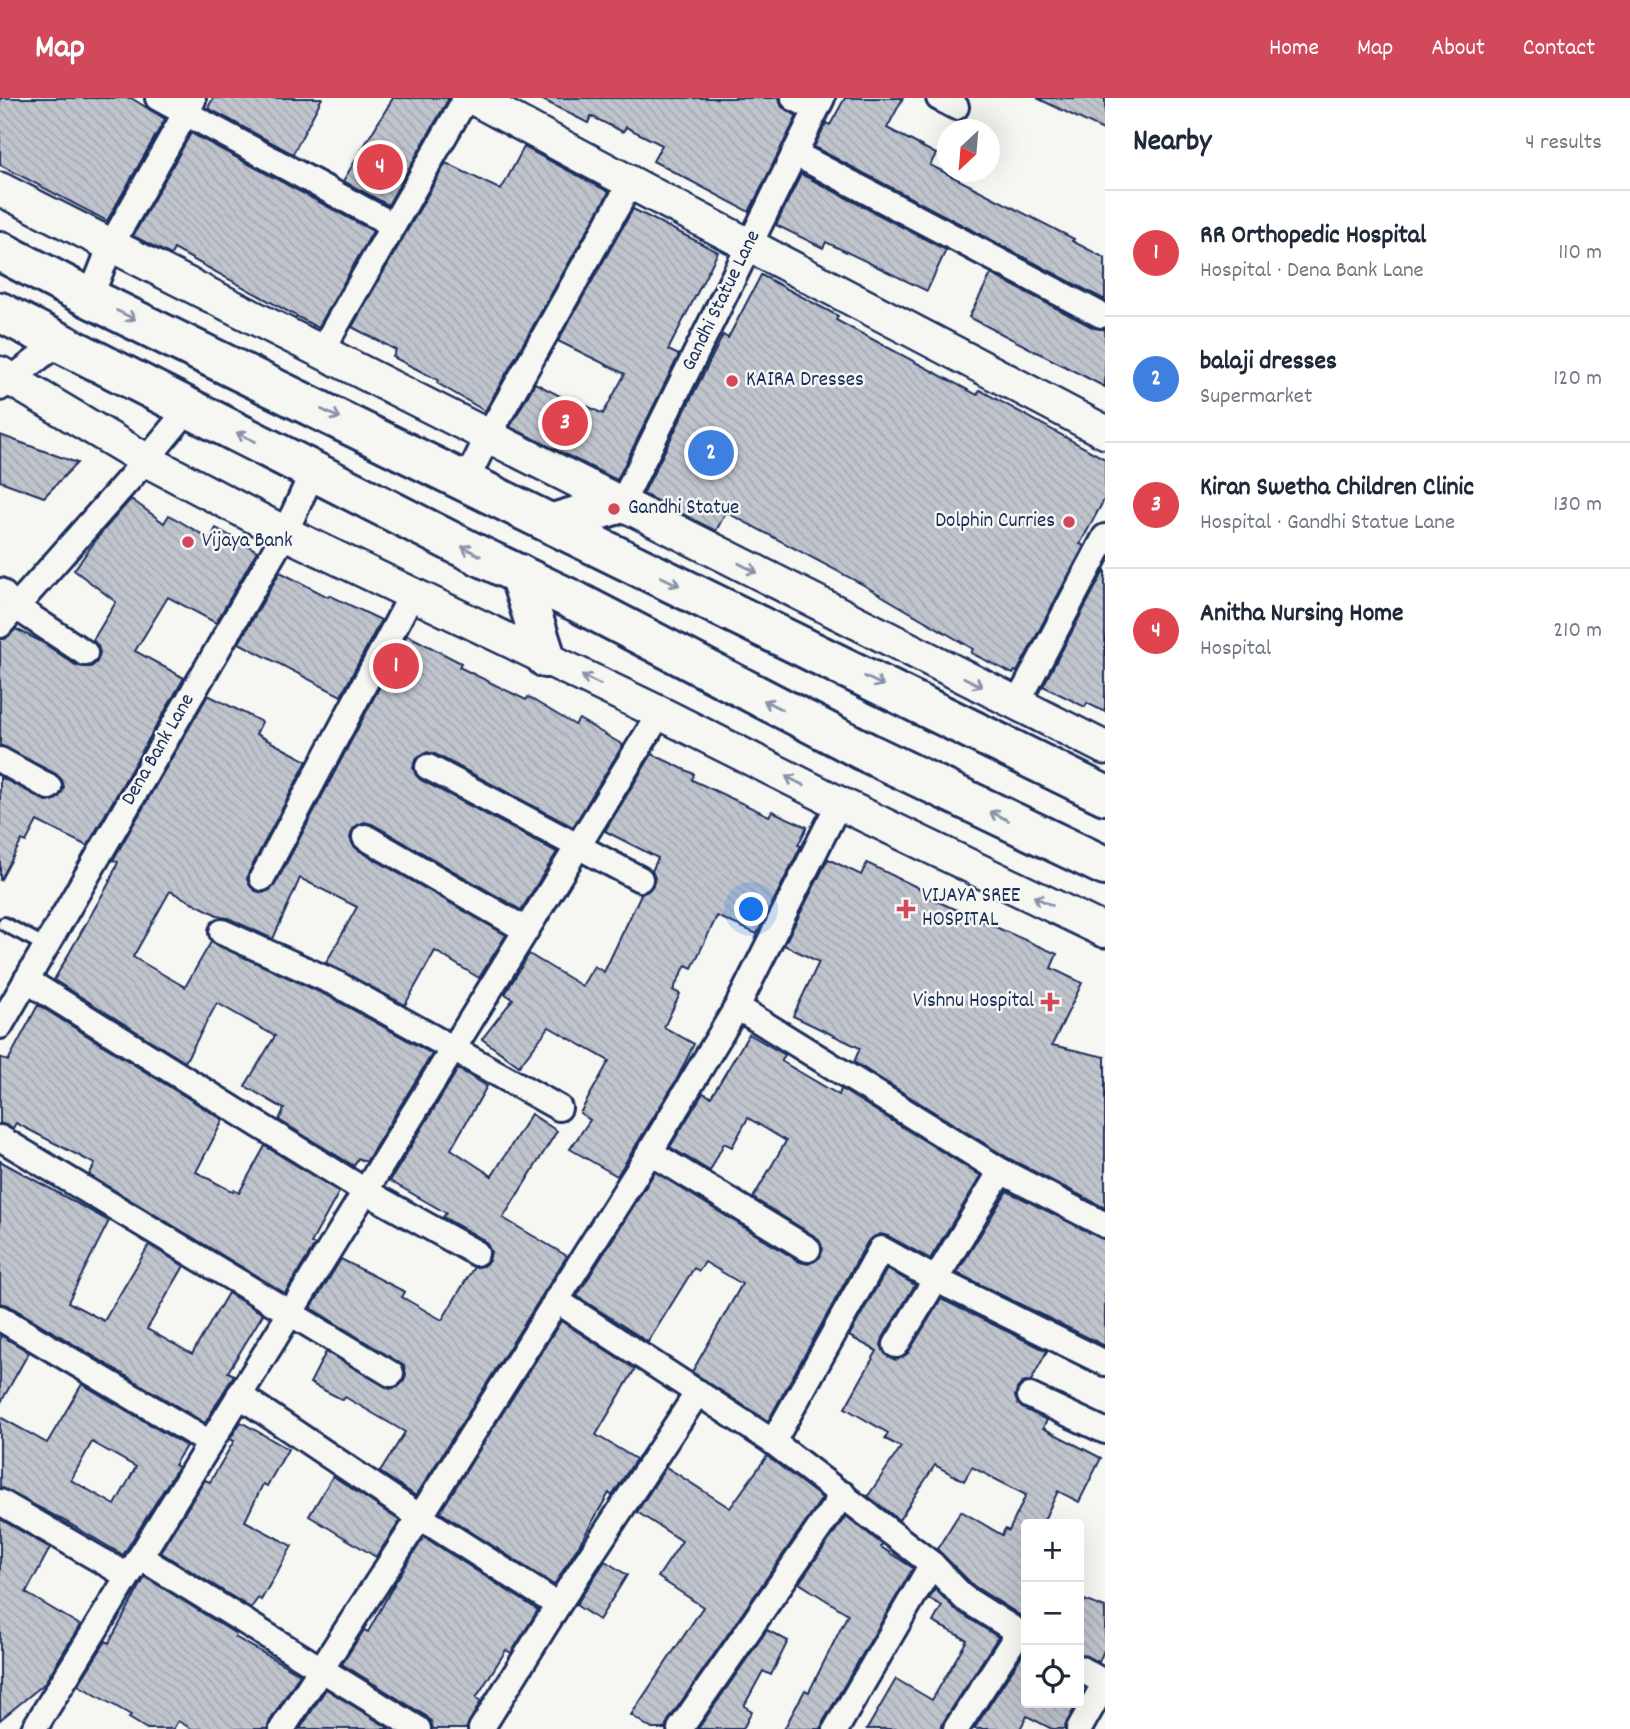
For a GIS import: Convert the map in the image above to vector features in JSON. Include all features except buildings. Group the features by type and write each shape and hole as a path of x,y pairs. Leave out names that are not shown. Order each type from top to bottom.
{"highway":[{"path":"0,251 90,298 1105,795"},
{"path":"0,313 577,602 858,748 1105,866"},
{"path":"553,523 622,503"},
{"path":"519,574 546,658"}],"street":[{"path":"158,98 190,105 393,225"},
{"path":"321,352 466,98"},
{"path":"472,98 630,184 750,244 1105,432"},
{"path":"794,98 819,104"},
{"name":"Gandhi Statue Lane","path":"622,503 819,104"},
{"path":"90,298 111,245 190,105"},
{"path":"794,153 1101,315"},
{"path":"466,481 488,436 630,184"},
{"path":"0,189 1105,748"},
{"path":"58,343 4,380 146,460 285,533 1105,931"},
{"path":"85,653 5,608 146,460 189,408"},
{"name":"Dena Bank Lane","path":"0,1026 285,533 313,471"},
{"path":"1017,704 1105,537"},
{"path":"262,878 412,594"},
{"path":"34,1729 660,713"},
{"path":"0,760 49,787"},
{"path":"428,767 640,879"},
{"path":"282,1729 420,1517 650,1152 737,1007 839,803"},
{"path":"365,837 526,930"},
{"path":"222,932 337,984 559,1108"},
{"path":"26,981 365,1191 476,1253"},
{"path":"737,1007 1002,1171 1105,1225"},
{"path":"0,1138 391,1374"},
{"path":"650,1152 808,1249"},
{"path":"896,1345 1002,1171"},
{"path":"773,1442 881,1250 1105,1363"},
{"path":"556,1300 773,1442 932,1564 964,1598 1021,1633"},
{"path":"0,1318 210,1443"},
{"path":"481,1729 558,1605 698,1392"},
{"path":"239,1395 420,1517 558,1605"},
{"path":"1030,1396 1105,1432"},
{"path":"680,1729 843,1494"},
{"path":"0,1502 134,1566 321,1668 418,1729"},
{"path":"836,1729 932,1564"},
{"path":"956,1729 1021,1637"},
{"path":"1079,1729 1105,1683 1084,1671"}],"lane":[{"path":"4,924 46,946"}],"place":[{"name":"Anitha Nursing Home","path":"380,167"},
{"name":"KAIRA Dresses","path":"732,381"},
{"name":"Kiran Swetha Children Clinic","path":"565,423"},
{"name":"balaji dresses","path":"711,453"},
{"name":"Gandhi Statue","path":"614,509"},
{"name":"Dolphin Curries","path":"1069,522"},
{"name":"Vijaya Bank","path":"188,542"},
{"name":"RR Orthopedic Hospital","path":"396,666"},
{"name":"VIJAYA SREE HOSPITAL","path":"906,909"},
{"name":"Vishnu Hospital","path":"1050,1002"}]}
